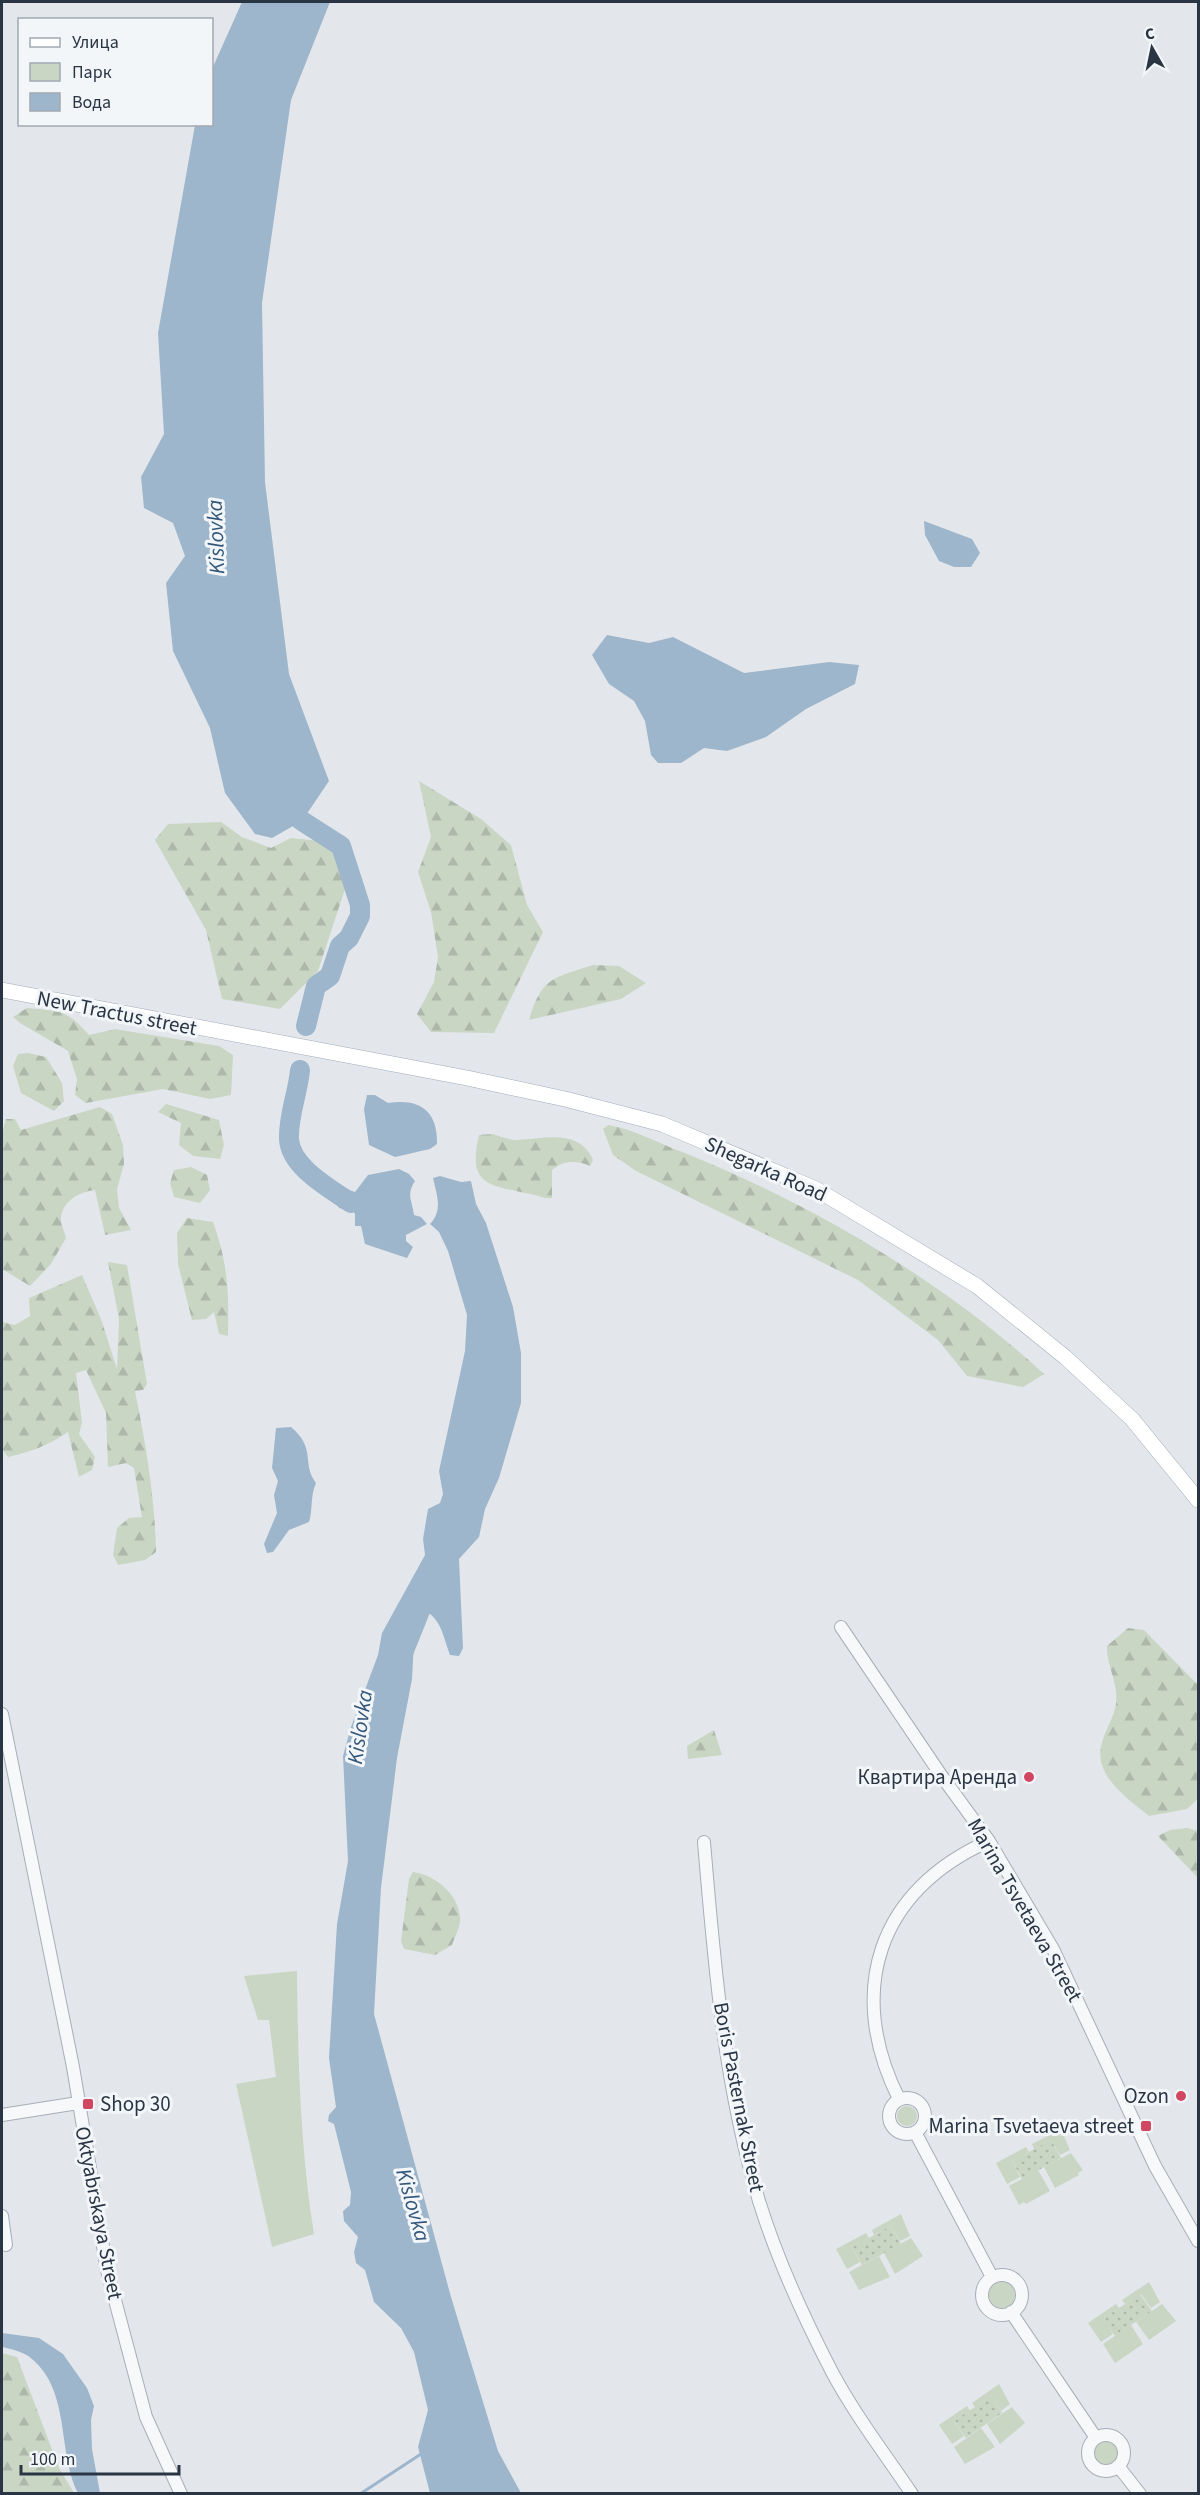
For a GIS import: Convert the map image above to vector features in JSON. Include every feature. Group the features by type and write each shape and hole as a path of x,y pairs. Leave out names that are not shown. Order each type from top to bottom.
{"main road":[{"name":"New Tractus street","path":"2,990 233,1035"},
{"name":"Shegarka Road","path":"233,1035 488,1082 662,1124 816,1189 977,1286 1065,1357 1132,1419 1198,1500"}],"street":[{"name":"Marina Tsvetaeva Street","path":"841,1627 943,1778 989,1841 1053,1948 1150,2157 1198,2241"},
{"name":"Oktyabrskaya Street","path":"2,1714 78,2103 107,2270 146,2417 181,2493"},
{"path":"899,2098 884,2066 874,2022 876,1973 883,1946 899,1914 926,1879 952,1860 989,1841"},
{"name":"Boris Pasternak Street","path":"704,1842 715,1963 729,2069 760,2204 798,2300 832,2373 912,2493"},
{"path":"899,2098 912,2098 922,2105 925,2111 924,2123 915,2132 898,2132 890,2123 891,2106 899,2098"},
{"path":"2,2115 78,2103"},
{"path":"915,2132 992,2277"},
{"path":"2,2216 6,2245"},
{"path":"1005,2275 1012,2277 1020,2288 1020,2301 1011,2312 994,2313 985,2305 983,2287 992,2277 1005,2275"},
{"path":"1011,2312 1096,2438"},
{"path":"1107,2435 1118,2440 1124,2451 1118,2466 1102,2471 1092,2465 1088,2449 1096,2438 1107,2435"},
{"path":"1118,2466 1140,2493"}],"green space":[{"path":"419,781 481,819 511,845 527,905 543,932 494,1033 431,1032 417,1014 434,982 438,957 431,912 418,872 431,837"},
{"path":"221,822 242,837 271,848 291,838 331,842 345,889 318,971 280,1009 222,999 206,930 155,840 168,824"},
{"path":"593,965 619,966 646,983 621,999 529,1020 544,987 559,977"},
{"path":"27,1008 62,1013 74,1020 89,1035 115,1029 219,1046 233,1055 231,1095 210,1099 163,1089 86,1103 75,1095 77,1079 68,1051 13,1017"},
{"path":"28,1053 46,1057 62,1083 64,1101 54,1111 21,1093 13,1066 18,1054"},
{"path":"166,1104 219,1120 224,1145 220,1159 193,1156 179,1145 181,1123 158,1112"},
{"path":"100,1107 112,1114 123,1145 124,1164 117,1189 119,1208 131,1230 105,1235 95,1190 77,1195 68,1202 62,1213 61,1221 66,1238 51,1264 30,1286 2,1269 2,1134 6,1119 15,1119 21,1130"},
{"path":"608,1125 637,1133 733,1173 828,1221 875,1248 964,1308 1044,1374 1023,1387 967,1376 938,1340 858,1280 636,1171 613,1155 603,1129"},
{"path":"493,1134 514,1140 549,1137 570,1139 587,1150 593,1160 590,1166 570,1162 561,1164 552,1170 552,1198 503,1188 485,1180 479,1174 476,1164 479,1135"},
{"path":"191,1167 207,1175 210,1190 200,1203 174,1197 170,1183 174,1170"},
{"path":"187,1218 213,1222 222,1251 226,1278 228,1336 219,1334 214,1312 206,1319 192,1320 178,1264 177,1233"},
{"path":"108,1262 127,1265 147,1384 143,1390 135,1391 149,1472 156,1552 145,1560 118,1565 113,1555 117,1528 129,1518 142,1517 134,1468 126,1463 108,1467 106,1413 86,1370 76,1373 82,1423 79,1434 95,1457 92,1470 79,1477 68,1432 47,1444 16,1455 8,1457 2,1449 2,1322 15,1325 30,1316 29,1298 82,1275 101,1319 117,1369 119,1319"},
{"path":"1128,1628 1144,1630 1198,1685 1198,1799 1187,1809 1149,1816 1122,1794 1102,1766 1100,1755 1102,1743 1116,1704 1107,1646"},
{"path":"714,1730 722,1755 688,1759 687,1746"},
{"path":"1187,1828 1198,1831 1198,1878 1158,1836 1170,1830"},
{"path":"413,1872 429,1877 444,1887 459,1909 459,1925 452,1945 435,1955 404,1949 401,1941 409,1879"},
{"path":"297,1971 303,2136 314,2234 272,2247 236,2084 276,2077 269,2020 258,2020 244,1976"},
{"path":"907,2106 914,2109 917,2116 914,2123 907,2126 900,2123 897,2116 900,2109"},
{"path":"1061,2129 1070,2150 1060,2155 1051,2140 1034,2149 1032,2144"},
{"path":"1051,2140 1061,2158 1022,2179 1012,2161"},
{"path":"1026,2147 1029,2152 1012,2161 1020,2177 1007,2184 996,2163"},
{"path":"1071,2153 1083,2170 1078,2173 1079,2175 1055,2188 1044,2167"},
{"path":"1038,2170 1050,2191 1026,2204 1024,2202 1019,2205 1009,2186"},
{"path":"901,2214 910,2236 900,2241 891,2226 874,2235 872,2230"},
{"path":"891,2226 901,2244 862,2265 852,2247"},
{"path":"866,2233 869,2238 852,2247 860,2262 847,2269 836,2249"},
{"path":"911,2238 923,2256 895,2274 884,2253"},
{"path":"879,2256 890,2277 859,2290 849,2272"},
{"path":"1002,2282 1011,2286 1015,2295 1011,2304 1002,2308 993,2304 989,2295 993,2286"},
{"path":"1149,2282 1160,2302 1151,2308 1141,2294 1125,2304 1122,2300"},
{"path":"1140,2294 1152,2311 1115,2336 1103,2319"},
{"path":"1116,2304 1119,2308 1104,2319 1113,2334 1101,2342 1088,2323"},
{"path":"1162,2304 1176,2321 1149,2340 1136,2322"},
{"path":"1131,2325 1143,2344 1115,2363 1103,2344"},
{"path":"2,2353 17,2357 59,2468 74,2493 2,2493"},
{"path":"999,2384 1010,2404 1001,2411 991,2396 975,2407 972,2403"},
{"path":"991,2396 1002,2413 966,2438 954,2421"},
{"path":"967,2406 970,2411 954,2421 964,2436 952,2444 939,2425"},
{"path":"1012,2407 1025,2423 1000,2444 987,2424"},
{"path":"981,2428 995,2447 965,2464 954,2447"},
{"path":"1106,2441 1115,2445 1119,2454 1115,2463 1106,2467 1097,2463 1093,2454 1097,2445"}],"water":[{"path":"242,2 330,2 291,100 262,303 265,482 289,674 329,781 302,821 272,838 255,834 225,793 210,728 173,651 166,583 185,556 173,523 144,508 141,477 164,434 158,333 195,126 213,126 213,67"},
{"path":"924,521 972,539 980,553 971,567 954,567 939,561 925,535"},
{"path":"607,635 649,643 673,637 744,673 829,662 859,665 855,684 806,709 766,737 727,751 704,748 681,763 658,763 651,755 645,721 634,701 609,684 592,655"},
{"path":"367,1095 375,1095 388,1103 409,1103 425,1109 434,1123 437,1144 430,1149 395,1157 369,1145 364,1109"},
{"path":"399,1169 409,1174 415,1181 410,1194 414,1215 421,1217 427,1224 406,1235 406,1241 413,1247 407,1258 365,1244 361,1226 355,1226 355,1214 352,1210 339,1208 329,1188 338,1186 355,1192 368,1175"},
{"path":"440,1176 461,1182 471,1181 476,1204 486,1223 513,1307 521,1353 521,1403 499,1478 485,1509 479,1537 459,1559 463,1648 459,1656 450,1655 435,1618 413,1606 411,1617 414,1642 412,1679 397,1758 381,1888 374,2014 451,2297 498,2451 521,2493 430,2493 418,2447 428,2410 414,2352 401,2328 374,2302 365,2270 356,2263 354,2252 358,2237 344,2221 343,2211 350,2205 351,2192 334,2124 328,2121 329,2115 336,2107 329,2058 337,1924 348,1861 343,1756 351,1727 378,1655 382,1633 425,1555 423,1539 428,1509 440,1503 443,1494 439,1471 465,1351 467,1315 448,1251 439,1232 430,1224 438,1208 433,1178"},
{"path":"291,1427 304,1442 309,1469 316,1483 310,1517 309,1522 289,1530 273,1552 267,1553 264,1544 277,1513 274,1495 278,1481 272,1468 276,1428"},
{"path":"2,2333 39,2338 63,2354 87,2388 94,2406 91,2420 92,2449 100,2493 78,2493 67,2459 62,2423 53,2388 44,2373 29,2357 18,2351 2,2347"}],"waterway":[{"name":"Kislovka","path":"287,801 291,812 341,846 360,905 360,916 349,938 340,946 330,976 316,986 306,1026"},
{"name":"Kislovka","path":"300,1070 290,1122 291,1149 304,1168 351,1203"},
{"name":"Kislovka","path":"403,1653 430,1586"},
{"path":"360,2494 421,2454"}],"place":[{"name":"Квартира Аренда","path":"1029,1777"},
{"name":"Ozon","path":"1181,2096"},
{"name":"Shop 30","path":"88,2104"},
{"name":"Marina Tsvetaeva street","path":"1146,2126"}]}
